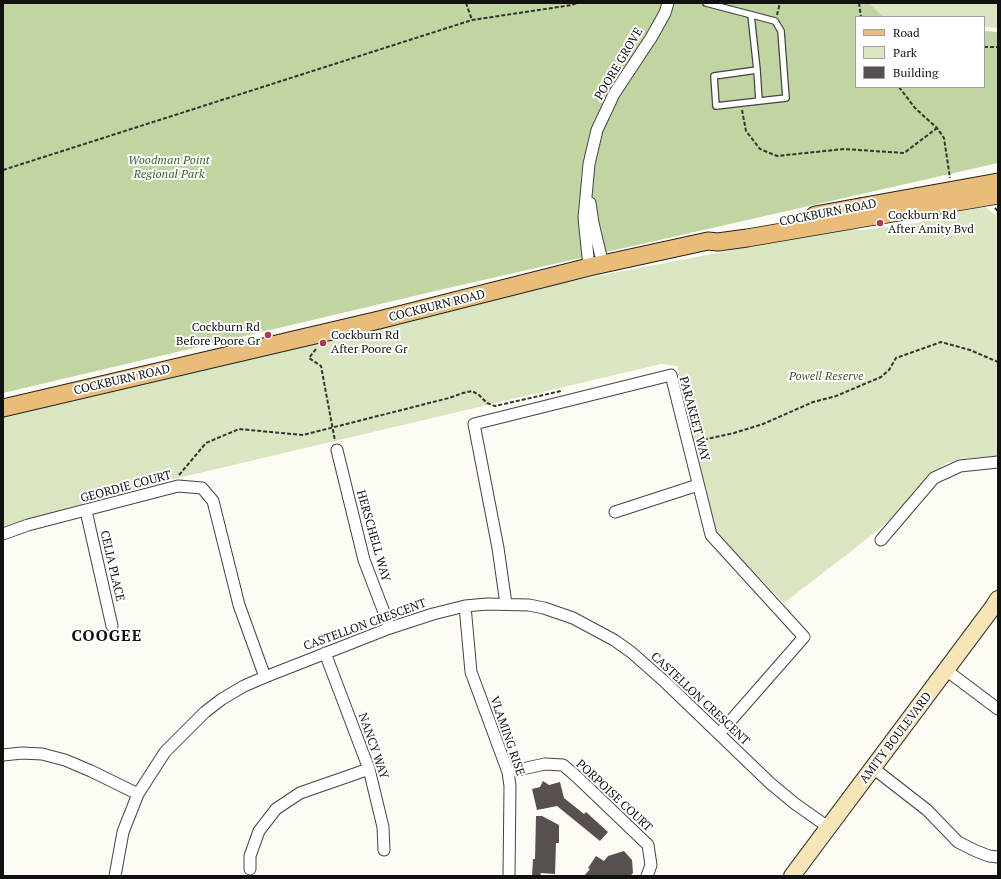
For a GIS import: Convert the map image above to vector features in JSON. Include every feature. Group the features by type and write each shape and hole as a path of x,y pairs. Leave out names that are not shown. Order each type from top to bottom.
{"main road":[{"name":"COCKBURN ROAD","path":"708,241 713,236 722,233 865,205 998,182"},
{"name":"COCKBURN ROAD","path":"3,408 428,308 596,266 708,241 727,241 747,238 998,195"}],"street":[{"name":"POORE GROVE","path":"596,266 593,223 588,186 589,164 597,130 614,94 651,38 665,13 668,3"},
{"name":"PARAKEET WAY","path":"506,604 498,548 474,424 671,375 711,535 804,637 719,734"},
{"name":"HERSCHELL WAY","path":"336,450 364,560 390,628"},
{"path":"880,540 934,478 960,466 998,462"},
{"path":"615,512 698,485"},
{"name":"GEORDIE COURT","path":"3,534 28,525 178,486 202,488 213,501 239,605 264,677"},
{"name":"CELIA PLACE","path":"86,511 112,626"},
{"name":"AMITY BOULEVARD","path":"792,876 998,599"},
{"name":"CASTELLON CRESCENT","path":"115,876 122,832 138,794 165,752 190,727 222,699 244,686 264,677 390,628 433,614 465,606 486,604 529,605 560,613 598,630 614,640 653,672 770,783 794,803 828,827"},
{"name":"VLAMING RISE","path":"465,606 471,672 508,772 510,786 509,876"},
{"name":"NANCY WAY","path":"325,653 369,769 383,827 384,850"},
{"path":"946,670 998,709"},
{"path":"3,755 42,754 65,760 138,794"},
{"name":"PORPOISE COURT","path":"508,772 545,764 563,766 577,777 648,845 651,865 647,876"},
{"path":"873,768 927,810 958,842 976,851 998,858"},
{"path":"250,869 250,856 258,831 276,809 300,793 369,769"}],"lane":[{"path":"706,3 776,21 781,31 786,98 716,106 714,76 757,70"},
{"path":"751,15 759,101"}],"path":[{"path":"466,3 472,20"},
{"path":"3,170 472,20 577,3"},
{"path":"776,21 780,3"},
{"path":"859,3 861,16"},
{"path":"985,47 998,47"},
{"path":"900,88 914,108 937,128 944,138 950,180"},
{"path":"742,103 746,132 760,149 777,156 844,149 904,153 937,128"},
{"path":"317,347 309,358 321,366 336,450"}],"green space":[{"name":"Woodman Point Regional Park","path":"3,3 869,3 882,16 855,16 855,88 985,88 985,31 998,32 998,163 448,288 3,393"},
{"path":"764,3 998,3 998,28 985,27 985,16 855,17"},
{"name":"Powell Reserve","path":"985,207 997,216 998,221 998,456 960,459 947,463 929,474 895,516 784,603 717,535 677,366 661,364 157,483 3,527 3,415 556,284 842,229 862,230 918,223 935,216"}],"building":[{"path":"543,781 549,785 560,782 564,798 584,814 586,812 608,832 600,841 557,806 537,810 532,789 540,787"},
{"path":"536,816 542,816 559,825 559,843 556,843 555,874 541,873 540,876 532,876 533,859 535,859"},
{"path":"624,851 632,860 633,873 630,876 584,876 590,869 588,868 596,856 604,861 608,856"}],"place":[{"name":"Cockburn Rd After Amity Bvd","path":"880,223"},
{"name":"Cockburn Rd Before Poore Gr","path":"268,335"},
{"name":"Cockburn Rd After Poore Gr","path":"323,343"}],"district":[{"name":"COOGEE","path":"107,636"}]}
